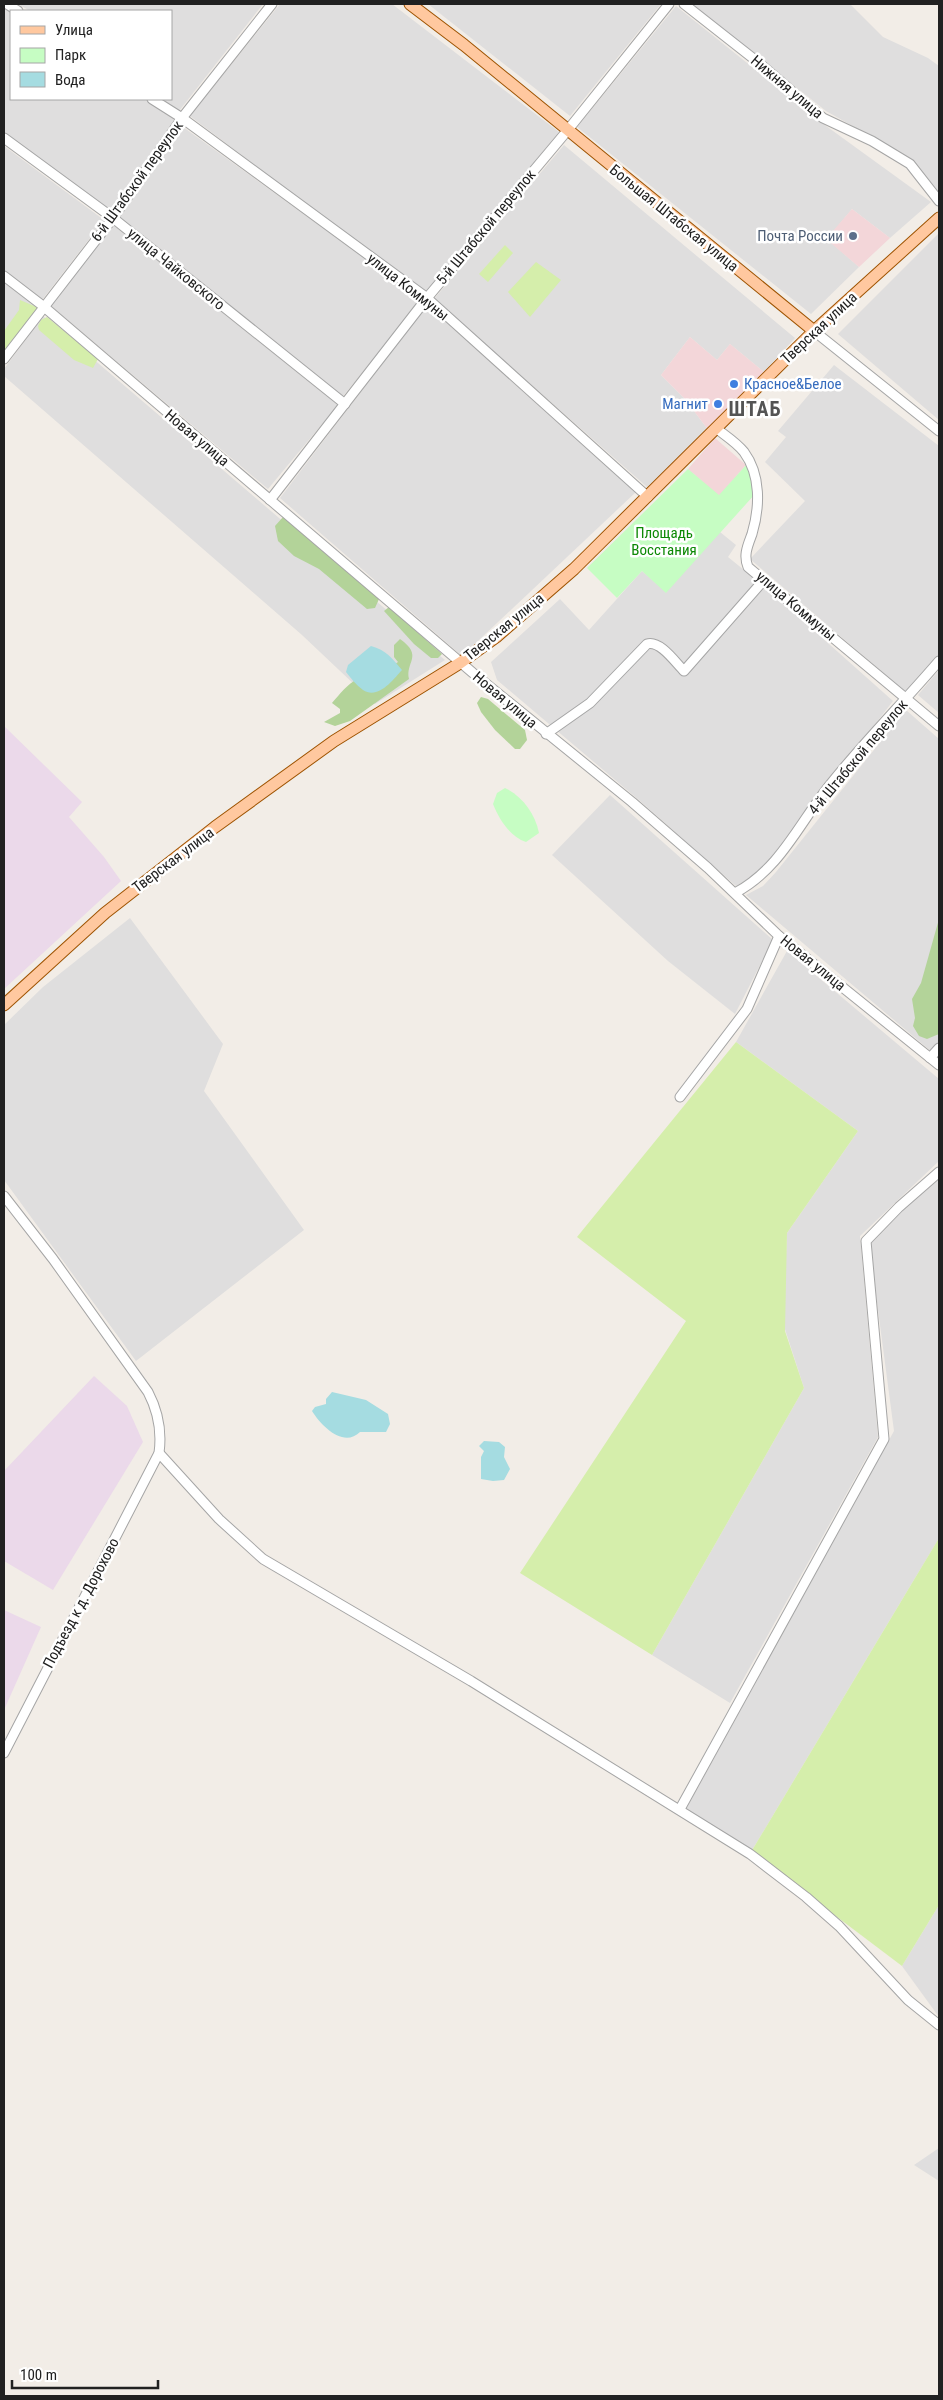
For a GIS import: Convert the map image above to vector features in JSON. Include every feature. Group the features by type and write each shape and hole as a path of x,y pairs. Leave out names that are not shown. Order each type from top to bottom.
{"main road":[{"name":"Большая Штабская улица","path":"410,4 814,331"},
{"name":"Тверская улица","path":"4,1005 105,913 215,827 334,741 460,663 496,636 574,569 814,331 939,218"}],"street":[{"name":"6-й Штабской переулок","path":"4,359 43,306 113,218 182,118 272,4"},
{"name":"5-й Штабской переулок","path":"270,500 426,298 567,130 668,4"},
{"name":"Нижняя улица","path":"684,4 759,63 824,118 872,141 910,164 939,201"},
{"name":"улица Коммуны","path":"154,100 182,118 426,298 648,497"},
{"name":"улица Чайковского","path":"4,138 113,218 345,404"},
{"name":"Новая улица","path":"4,276 43,306 460,663 639,808 735,893 779,936 939,1065"},
{"name":"Большая Штабская улица","path":"814,331 939,431"},
{"name":"улица Коммуны","path":"717,429 742,450 752,464 756,478 756,519 747,549 746,562 748,567 939,726"},
{"path":"546,734 590,703 651,642 658,646 684,671 764,580"},
{"name":"4-й Штабской переулок","path":"735,893 754,883 770,868 829,786 939,661"},
{"path":"680,1097 747,1010 779,936"},
{"path":"930,1058 939,1048"},
{"path":"680,1809 884,1439 866,1242 899,1208 939,1172"},
{"path":"4,1196 148,1392 159,1423 159,1452 219,1519 263,1559 471,1681 750,1854 806,1897 839,1926 908,2000 939,2025"},
{"name":"Подъезд к д. Дорохово","path":"4,1753 159,1452"}],"shaded area":[{"path":"18,4 263,4 179,111 162,100 172,100 172,10 28,10"},
{"path":"280,4 392,4 559,132 426,295 190,116"},
{"path":"428,4 661,4 570,116"},
{"path":"691,4 850,4 883,37 928,58 939,66 939,193 913,160 826,111"},
{"path":"676,6 822,123 931,202 890,238 852,209 827,239 859,267 811,314 577,127"},
{"path":"4,7 10,11 10,100 146,100 175,119 112,211 4,133"},
{"path":"183,127 423,300 343,396 119,218"},
{"path":"564,145 795,338 764,372 730,344 717,360 690,337 661,375 685,399 709,431 647,487 434,299"},
{"path":"4,146 104,220 42,300 4,271"},
{"path":"852,209 890,238 859,267 826,239"},
{"path":"113,225 338,405 268,489 51,306"},
{"path":"939,233 939,420 838,334"},
{"path":"4,281 37,305 4,351"},
{"path":"427,305 636,492 462,656 280,498"},
{"path":"43,316 445,660 375,704 302,635 4,376 4,369"},
{"path":"690,337 717,360 730,344 764,372 709,431 685,399 661,375"},
{"path":"834,365 939,446 939,657 908,694 750,559 805,501 765,462 786,437 778,431"},
{"path":"715,438 746,465 719,496 688,469"},
{"path":"720,532 736,545 728,557 765,587 893,701 766,865 754,876 736,886 640,801 497,680 491,662 560,599 589,630 642,571 666,592"},
{"path":"939,670 939,713 918,695"},
{"path":"906,710 939,739 939,1058 746,895 763,886 776,872"},
{"path":"4,726 82,802 69,817 104,857 121,881 4,989"},
{"path":"610,795 773,940 735,1014 668,961 552,855"},
{"path":"130,918 223,1044 204,1091 304,1230 136,1361 4,1180 4,1025 43,987"},
{"path":"787,951 939,1079 939,1161 860,1236 878,1437 730,1703 652,1655 804,1388 783,1323 787,1233 858,1131 736,1042"},
{"path":"939,1175 939,1538 751,1852 686,1809 894,1431 869,1242"},
{"path":"94,1376 127,1406 143,1442 53,1590 4,1561 4,1471"},
{"path":"4,1610 41,1627 4,1710"},
{"path":"939,1905 939,2017 902,1966"},
{"path":"939,2148 939,2181 914,2165"}],"green space":[{"path":"505,245 513,253 488,282 479,274"},
{"path":"536,262 561,280 530,317 508,292"},
{"path":"20,300 39,308 4,356 4,331 19,310"},
{"path":"47,317 98,359 93,368 74,360 39,330 38,326 41,320"},
{"name":"Площадь Восстания","path":"748,463 755,494 666,593 642,571 617,598 587,568 688,469 719,495"},
{"path":"283,517 379,599 375,608 367,609 319,569 294,556 278,541 275,526"},
{"path":"389,607 442,654 438,658 431,658 414,644 384,611"},
{"path":"400,639 411,650 412,659 408,673 409,679 350,721 335,726 324,722 340,713 340,709 332,703 350,684 358,679 389,668 398,662 394,657 394,645"},
{"path":"481,697 488,699 525,730 527,740 520,749 515,749 495,730 481,712 477,703"},
{"path":"505,788 523,801 535,819 539,833 526,842 510,832 498,816 493,804 497,793"},
{"path":"939,919 939,1034 927,1039 919,1036 913,1026 915,1018 912,999 921,983"},
{"path":"736,1042 858,1131 787,1233 785,1331 804,1388 652,1655 520,1573 686,1321 577,1237"},
{"path":"939,1538 939,1905 902,1966 751,1852"}],"water":[{"path":"371,646 385,652 402,670 385,688 374,692 363,690 346,672 348,665"},
{"path":"332,1392 366,1400 388,1414 390,1424 386,1432 360,1432 347,1438 340,1437 327,1429 312,1411 315,1407 326,1404 326,1399"},
{"path":"484,1441 499,1442 505,1447 504,1457 510,1469 504,1480 481,1479 481,1457 484,1451 479,1446"}],"place":[{"name":"Почта России","path":"853,236"},
{"name":"Красное&Белое","path":"734,384"},
{"name":"Магнит","path":"718,404"}],"district":[{"name":"ШТАБ","path":"755,409"}]}
